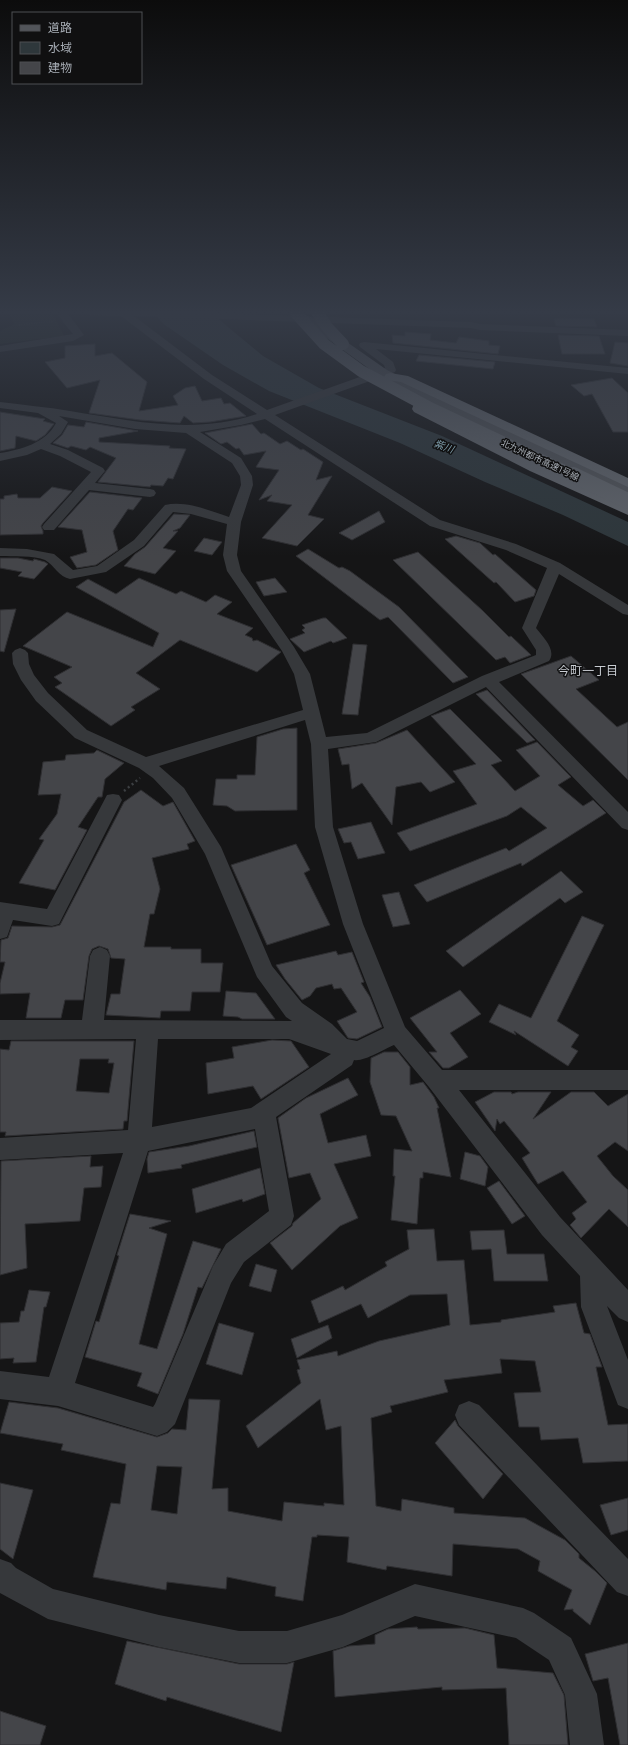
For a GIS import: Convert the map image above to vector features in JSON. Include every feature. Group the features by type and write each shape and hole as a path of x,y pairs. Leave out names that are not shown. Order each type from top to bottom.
{"highway":[{"name":"北九州都市高速1号線","path":"404,393 628,502"},
{"name":"北九州都市高速1号線","path":"417,393 628,490"},
{"path":"435,393 628,483"},
{"path":"420,404 419,409 548,474 628,511"}],"main road":[{"path":"405,393 420,404 508,449 628,502"},
{"path":"419,393 628,490"}],"street":[{"path":"234,393 435,523 511,547 555,566 628,611"},
{"path":"0,405 68,413 139,426 188,429 237,422 266,414 323,393"},
{"path":"0,457 12,456 40,445 57,433 62,422 58,418 38,410"},
{"path":"188,429 237,460 246,476 247,485 234,522 230,555 234,571 289,650 302,674 319,744 324,827 353,924 397,1033 437,1080 551,1226 628,1309"},
{"path":"40,445 64,452 99,470 48,527"},
{"path":"85,486 150,493"},
{"path":"0,552 27,553 49,557 70,575 84,574 101,570 139,543 170,508 192,510 234,522"},
{"path":"319,744 370,738 488,680 544,658 544,650 529,628 555,566"},
{"path":"0,1149 139,1141 256,1118 344,1058 341,1048 324,1031 294,1010 264,971 214,852 178,793 148,766 81,734 42,697 27,676 21,664 20,653"},
{"path":"488,680 628,823"},
{"path":"148,766 311,713"},
{"path":"0,931 3,911 52,918 113,800"},
{"path":"92,1030 100,956"},
{"path":"0,1030 288,1029 341,1048 358,1051 397,1033"},
{"path":"58,1392 139,1141 148,1030"},
{"path":"437,1080 628,1080"},
{"path":"0,1385 58,1392 157,1422 165,1414 222,1275 235,1254 282,1216 264,1112"},
{"path":"593,1272 594,1307 628,1395"},
{"path":"468,1415 628,1581"},
{"path":"0,1574 5,1579 48,1603 159,1631 239,1647 287,1647 343,1631 415,1600 523,1624 560,1649 581,1694 587,1745"}],"path":[{"path":"113,800 148,766"}],"water":[{"name":"紫川","path":"275,393 333,393 442,436 628,522 628,546 563,515 485,482 400,443"}],"building":[{"path":"96,393 144,393 139,411 178,405 173,396 177,393 198,393 202,401 221,398 224,404 230,403 246,416 210,422 193,423 184,416 180,423 140,420 89,413"},
{"path":"581,393 628,393 628,432 613,432 592,394 584,396"},
{"path":"0,412 45,419 43,421 54,424 45,435 36,441 16,436 15,448 0,451"},
{"path":"86,422 138,431 99,438 99,442 170,446 169,448 186,449 173,479 168,478 163,486 151,485 150,487 98,482 116,458 90,447 86,450 71,446 68,448 53,443 62,435 68,425 84,427"},
{"path":"252,424 261,434 264,433 280,444 287,441 323,462 316,480 332,476 308,515 324,519 297,546 262,538 292,505 267,501 272,495 259,500 279,470 256,467 266,451 244,455 239,448 236,449 227,442 221,444 205,433"},
{"path":"52,487 72,491 43,523 41,526 43,534 0,535 0,499 4,499 4,496 17,494 18,498 40,498"},
{"path":"90,492 142,498 133,510 128,509 113,531 118,550 96,565 77,568 70,557 87,552 82,530 58,527"},
{"path":"379,511 385,522 352,540 339,533"},
{"path":"174,514 190,515 180,528 173,531 178,531 163,548 176,551 155,574 124,566 135,554 145,547"},
{"path":"456,536 480,543 493,555 495,554 536,590 534,596 515,602 496,582 494,583 445,539"},
{"path":"204,538 222,542 212,555 194,551"},
{"path":"308,549 339,568 342,567 350,571 399,607 468,677 453,683 388,617 380,620 296,556"},
{"path":"418,552 482,610 509,637 511,636 531,655 510,663 505,657 496,660 393,560"},
{"path":"0,558 18,558 33,561 34,559 48,564 34,579 18,576 22,572 0,568"},
{"path":"139,578 176,594 181,591 206,602 215,595 232,602 217,614 253,628 245,635 252,638 253,641 257,640 281,652 257,672 180,640 136,673 160,689 131,707 135,710 111,726 55,687 62,683 54,677 72,667 23,646 67,612 153,647 159,633 76,587 88,579 116,594"},
{"path":"275,578 287,592 264,596 256,582"},
{"path":"16,609 4,652 0,651 0,610"},
{"path":"326,618 347,638 333,643 331,641 304,652 290,639 305,633 302,630 305,628 302,625"},
{"path":"353,644 367,645 358,715 342,714"},
{"path":"571,656 599,680 576,689 617,727 628,722 628,780 521,674"},
{"path":"487,690 535,740 527,743 476,694"},
{"path":"450,709 502,761 491,765 515,791 540,776 516,750 537,742 571,777 558,785 583,806 593,800 606,813 522,866 521,863 427,902 414,885 506,848 509,851 547,828 521,807 507,816 410,851 397,833 477,804 453,771 476,764 431,716"},
{"path":"297,728 297,810 235,811 227,806 213,805 216,779 237,779 237,775 255,775 257,737 283,729"},
{"path":"407,730 455,782 430,792 421,782 396,787 392,825 362,783 352,789 349,764 342,765 338,749 376,743"},
{"path":"97,750 124,763 105,779 102,797 98,797 78,827 87,830 55,890 19,883 44,840 39,839 57,814 61,794 38,795 43,762 65,760 66,755 94,753"},
{"path":"141,790 163,806 173,802 195,841 187,844 189,849 152,858 160,889 154,914 150,914 144,947 201,949 201,963 223,963 220,992 192,992 190,1011 161,1011 160,1018 106,1015 111,994 120,994 125,959 111,958 108,949 99,946 92,949 89,956 83,1000 65,1000 61,1018 26,1018 30,993 0,994 0,983 5,962 0,962 1,940 8,938 12,926 52,927 60,925 124,802"},
{"path":"371,822 385,853 358,859 351,842 344,843 338,829"},
{"path":"296,844 310,870 304,873 330,925 267,945 231,865"},
{"path":"561,871 583,892 565,903 560,898 463,967 446,951"},
{"path":"399,892 410,924 393,927 382,895"},
{"path":"582,916 604,925 557,1021 579,1035 571,1047 578,1051 568,1066 514,1031 516,1035 489,1022 499,1004 531,1018"},
{"path":"336,951 338,955 352,952 364,982 361,983 370,997 382,1027 357,1039 348,1038 337,1021 357,1012 341,988 334,989 332,984 316,988 310,996 302,1000 276,965"},
{"path":"460,990 481,1014 450,1033 468,1057 449,1068 443,1068 429,1052 437,1052 410,1018"},
{"path":"226,991 256,993 275,1019 242,1019 238,1017 223,1016"},
{"path":"272,1040 291,1041 309,1067 261,1099 253,1086 208,1094 206,1063 234,1058 232,1047"},
{"path":"11,1041 134,1041 127,1121 124,1121 123,1129 5,1136 6,1132 0,1132 0,1049 9,1050","holes":["80,1059 109,1059 108,1063 114,1063 109,1093 76,1091"]},
{"path":"384,1052 398,1052 410,1067 410,1085 423,1082 434,1097 439,1108 437,1108 451,1177 423,1172 423,1178 420,1178 417,1224 391,1220 395,1176 393,1176 394,1149 412,1151 396,1116 381,1115 370,1082 371,1058"},
{"path":"348,1078 358,1095 320,1114 328,1143 366,1135 371,1156 334,1164 358,1218 340,1226 292,1270 270,1243 292,1226 293,1223 321,1199 310,1173 289,1178 278,1118 306,1098"},
{"path":"494,1092 511,1092 512,1094 518,1092 551,1092 533,1119 571,1092 594,1092 608,1106 628,1094 628,1151 615,1142 597,1156 613,1176 628,1190 628,1227 609,1209 581,1238 570,1225 576,1219 572,1213 587,1202 563,1171 538,1184 522,1158 530,1153 504,1121 500,1124 497,1119 495,1131 475,1102"},
{"path":"254,1131 257,1147 181,1165 182,1168 148,1173 147,1159 149,1152 189,1146"},
{"path":"465,1152 480,1156 488,1167 485,1186 460,1179"},
{"path":"91,1156 90,1167 103,1166 101,1187 84,1188 80,1221 25,1224 27,1268 0,1275 1,1161"},
{"path":"260,1168 265,1194 243,1202 242,1199 196,1213 192,1189"},
{"path":"499,1181 525,1216 512,1224 487,1188"},
{"path":"130,1214 171,1221 149,1228 167,1234 139,1344 157,1349 193,1241 221,1249 202,1288 198,1287 183,1334 158,1394 137,1386 142,1373 85,1357 96,1321 99,1322"},
{"path":"434,1229 437,1261 464,1260 470,1325 501,1322 501,1320 555,1312 553,1306 576,1303 584,1333 590,1334 602,1367 596,1367 608,1425 628,1424 628,1461 583,1463 578,1438 541,1440 539,1427 519,1427 514,1393 541,1392 535,1361 500,1359 502,1373 444,1380 448,1392 390,1406 392,1412 371,1418 376,1506 401,1511 402,1499 454,1508 454,1513 525,1518 565,1540 579,1554 579,1558 607,1583 590,1625 573,1611 573,1609 564,1610 572,1590 538,1571 540,1561 518,1549 453,1544 452,1576 387,1566 386,1570 347,1562 349,1537 317,1535 317,1537 312,1537 303,1601 275,1596 276,1587 227,1577 226,1589 167,1582 166,1590 93,1577 111,1503 120,1504 126,1464 61,1450 63,1444 0,1433 9,1402 58,1408 157,1437 168,1433 172,1429 186,1430 189,1399 220,1400 212,1489 228,1488 228,1511 282,1521 284,1502 324,1506 324,1503 344,1505 341,1426 326,1430 320,1399 258,1448 246,1426 301,1383 297,1370 300,1369 297,1360 337,1351 338,1356 379,1341 450,1325 447,1294 410,1295 368,1318 361,1304 319,1323 311,1301 343,1286 345,1290 387,1266 385,1262 409,1249 407,1230","holes":["157,1466 182,1467 177,1514 151,1510"]},
{"path":"504,1230 507,1254 544,1254 548,1281 494,1281 491,1249 472,1250 470,1231"},
{"path":"256,1264 277,1270 271,1292 249,1286"},
{"path":"29,1290 50,1292 46,1307 44,1307 36,1362 13,1363 14,1358 0,1359 0,1323 19,1322 21,1311 24,1311"},
{"path":"219,1323 254,1333 242,1375 206,1364"},
{"path":"328,1325 332,1338 297,1358 291,1339"},
{"path":"455,1420 458,1426 503,1474 483,1499 435,1443"},
{"path":"0,1483 33,1490 13,1559 0,1549"},
{"path":"628,1498 628,1530 611,1535 600,1505"},
{"path":"417,1627 418,1629 465,1628 494,1635 497,1668 553,1673 564,1695 568,1745 509,1745 506,1688 442,1690 442,1687 335,1697 333,1651 349,1646 375,1644 375,1635 388,1629"},
{"path":"127,1641 239,1664 287,1664 294,1662 281,1732 167,1697 166,1701 115,1684"},
{"path":"628,1643 628,1745 620,1745 608,1678 593,1681 585,1654"},
{"path":"0,1711 46,1726 40,1745 0,1745"}],"district":[{"name":"今町一丁目","path":"588,671"}]}
